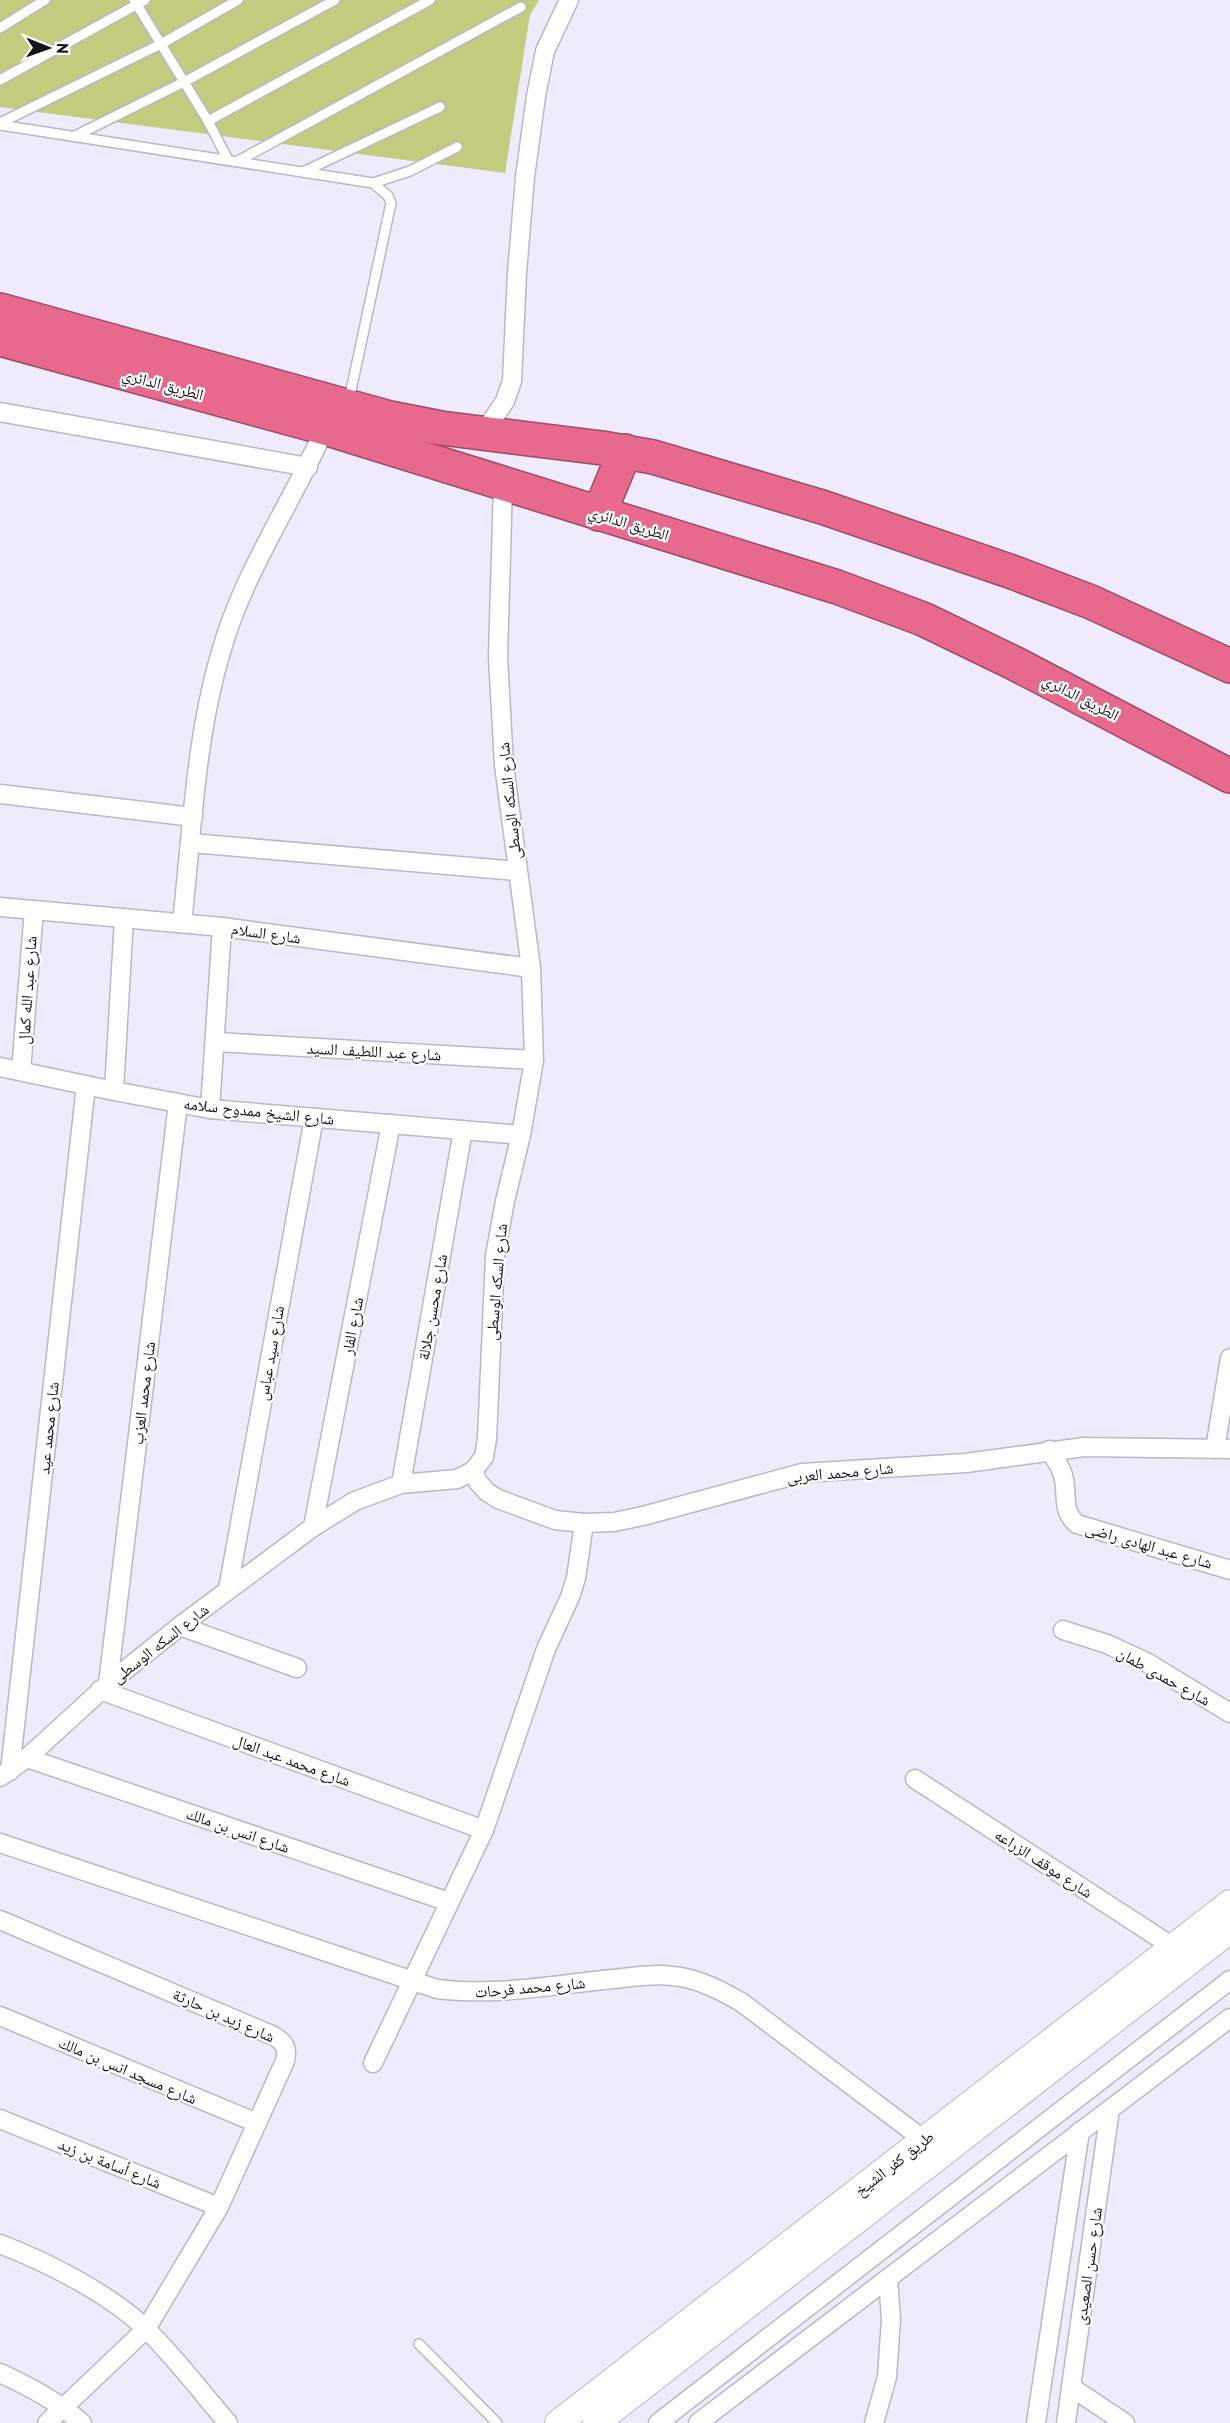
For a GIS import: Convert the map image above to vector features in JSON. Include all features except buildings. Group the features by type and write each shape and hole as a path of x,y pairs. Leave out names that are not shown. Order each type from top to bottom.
{"highway":[{"name":"الطريق الدائري","path":"0,310 211,383 324,428 837,587 923,619 1046,679 1230,776"},
{"name":"الطريق الدائري","path":"0,339 211,383 347,406 390,418 483,434 625,451 653,457 822,507 1015,573 1091,603 1230,666"},
{"path":"599,514 625,451"}],"street":[{"path":"483,434 505,401 512,381 517,273 525,177 536,96 545,51 569,0"},
{"path":"0,412 308,467"},
{"path":"182,923 208,701 221,651 239,602 308,467 324,428"},
{"name":"شارع السكه الوسطى","path":"5,1774 27,1758 104,1687 180,1626 313,1527 355,1501 401,1484 457,1479 473,1471 484,1457 487,1439 495,1256 499,1228 521,1135 534,1060 531,968 504,765 498,657 503,485"},
{"path":"0,794 194,817"},
{"path":"191,843 517,871"},
{"name":"شارع السلام","path":"0,907 222,927 531,968"},
{"name":"شارع عبد الله كمال","path":"21,1071 34,910"},
{"path":"114,1091 124,918"},
{"path":"210,1108 222,927"},
{"name":"شارع عبد اللطيف السيد","path":"215,1042 534,1060"},
{"name":"شارع الشيخ ممدوح سلامه","path":"0,1068 210,1108 521,1135"},
{"name":"شارع محمد عيد","path":"5,1774 86,1085"},
{"name":"شارع محمد العزب","path":"104,1687 178,1103"},
{"name":"شارع سيد عباس","path":"228,1590 314,1118"},
{"name":"شارع الفار","path":"313,1527 392,1124"},
{"name":"شارع محسن جلالة","path":"401,1484 463,1130"},
{"path":"1223,1449 1230,1358"},
{"name":"شارع محمد العربى","path":"473,1471 478,1482 498,1499 555,1520 584,1524 614,1522 802,1473 966,1463 1084,1447 1223,1449"},
{"name":"شارع عبد الهادى راضى","path":"1049,1450 1063,1474 1066,1511 1070,1519 1077,1524 1230,1570"},
{"path":"373,2063 484,1830 539,1667 570,1597 576,1578 584,1524"},
{"path":"180,1626 297,1668"},
{"name":"شارع حمدى طمان","path":"1063,1630 1107,1644 1149,1664 1230,1713"},
{"name":"شارع محمد عبد العال","path":"104,1687 484,1830"},
{"name":"شارع انس بن مالك","path":"27,1758 449,1902"},
{"name":"شارع موقف الزراعه","path":"915,1779 1173,1947"},
{"name":"شارع محمد فرحات","path":"0,1843 437,1989 491,1992 642,1976 673,1976 712,1986 741,2002 924,2140"},
{"name":"طريق كفر الشيخ","path":"558,2423 622,2389 1212,1935 1230,1903"},
{"name":"شارع زيد بن حارثة","path":"0,1920 283,2042 287,2051 285,2061 219,2207 146,2329 47,2423"},
{"name":"طريق كفر الشيخ","path":"765,2277 924,2140 1173,1947 1212,1935"},
{"path":"658,2423 1230,1980"},
{"name":"شارع مسجد انس بن مالك","path":"0,2016 257,2123"},
{"path":"698,2423 1230,2018"},
{"name":"شارع حسن الصعيدى","path":"1066,2423 1110,2109"},
{"name":"شارع أسامة بن زيد","path":"0,2119 219,2207"},
{"name":"شارع حسن الصعيدى","path":"1036,2423 1080,2131"},
{"path":"0,2244 54,2267 101,2295 146,2329 228,2423"},
{"path":"874,2423 887,2377 891,2319 888,2278"},
{"path":"0,2373 33,2388 64,2407 82,2423"},
{"path":"1071,2387 1125,2423"},
{"name":"طريق كفر الشيخ","path":"596,2423 622,2389"}],"lane":[{"path":"0,28 45,0"},
{"path":"0,124 161,44 238,0"},
{"path":"75,136 184,82 335,0"},
{"path":"208,121 430,0"},
{"path":"0,80 139,2 228,160"},
{"path":"238,161 521,7"},
{"path":"303,172 440,107"},
{"path":"0,124 373,183 410,171 457,147"},
{"path":"347,406 391,203 388,196 373,183"},
{"path":"419,2344 497,2423"}],"green space":[{"path":"0,0 539,0 530,15 505,173 0,107"}]}
